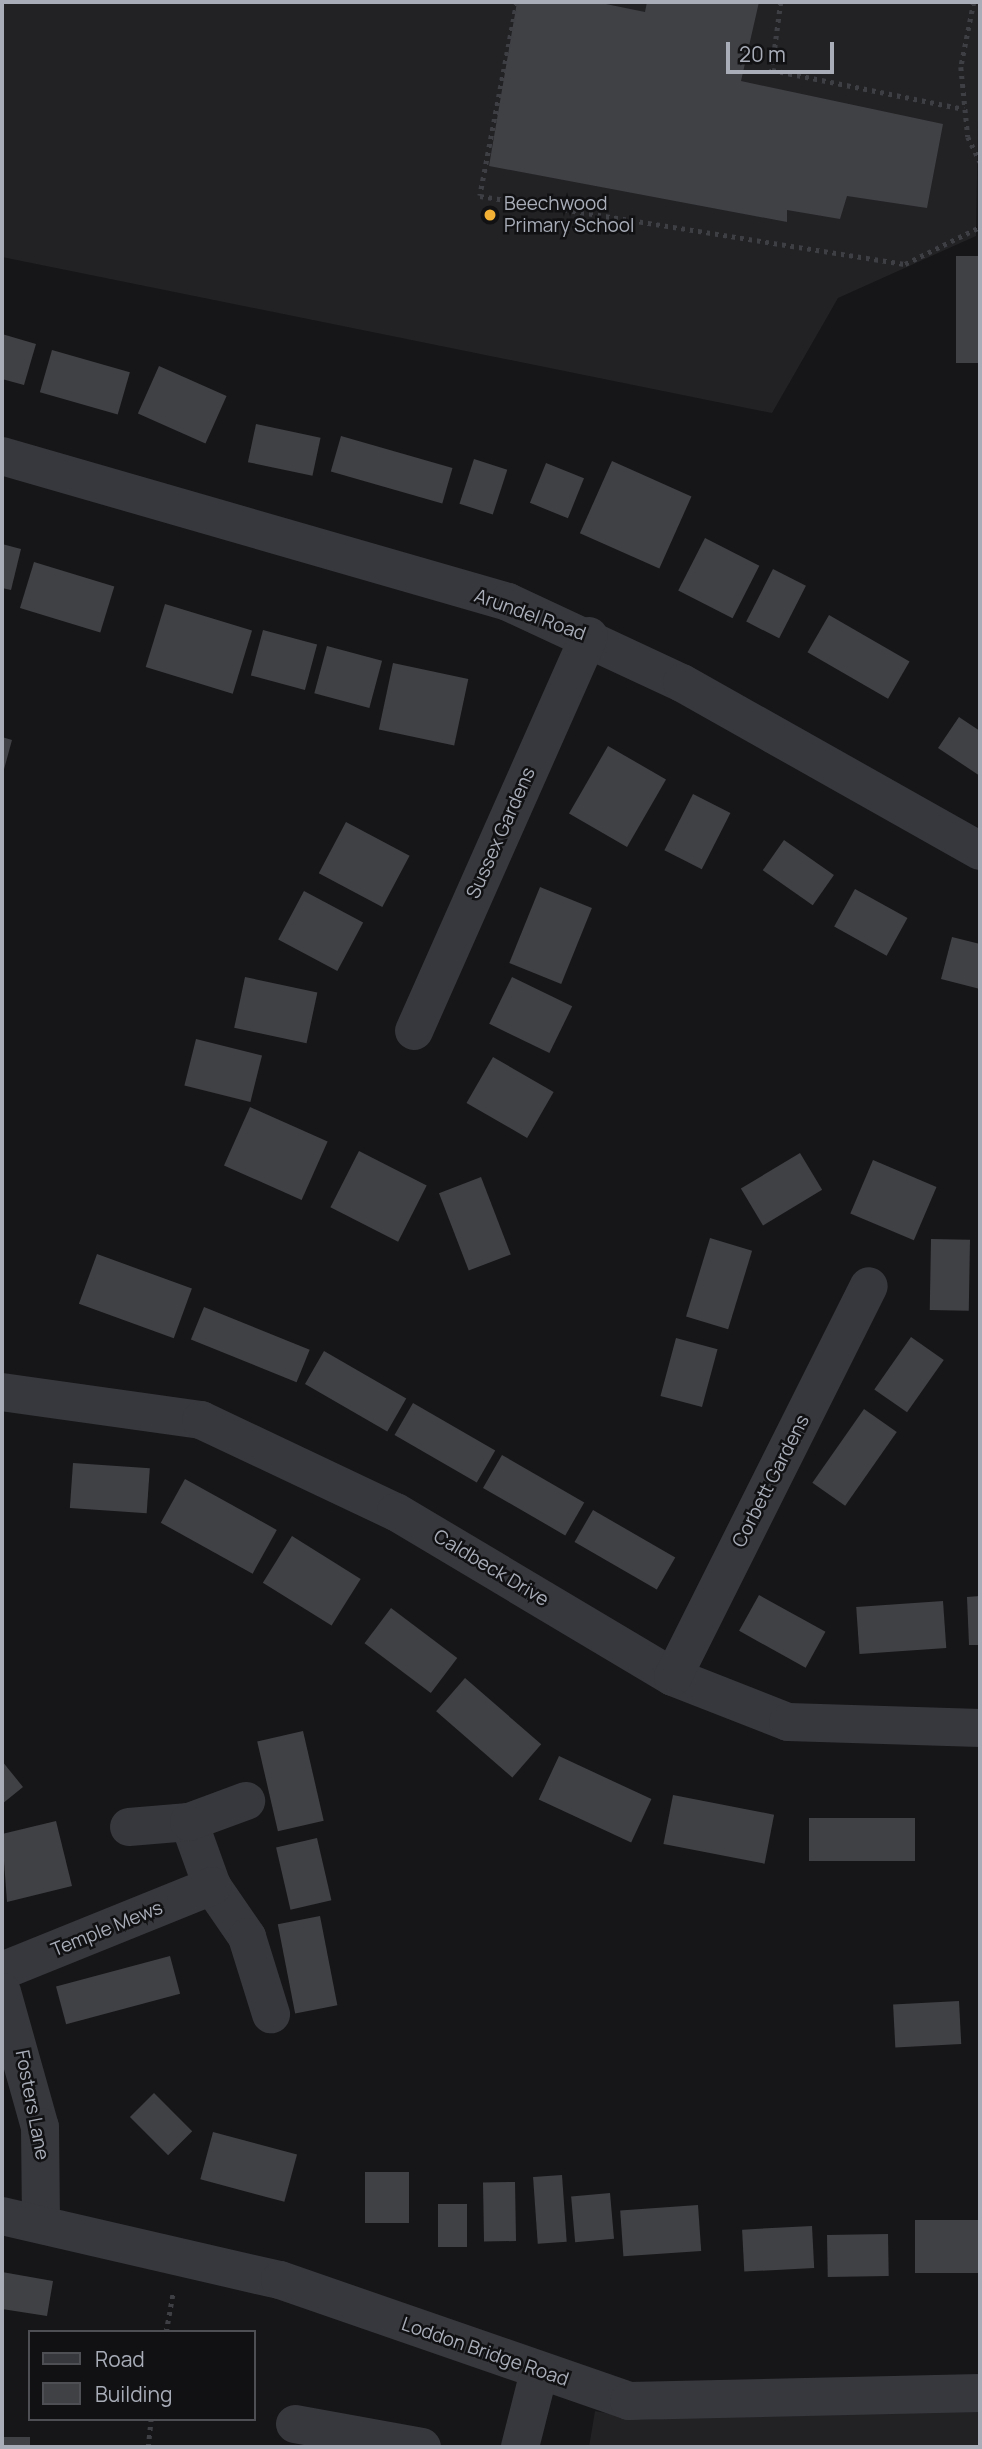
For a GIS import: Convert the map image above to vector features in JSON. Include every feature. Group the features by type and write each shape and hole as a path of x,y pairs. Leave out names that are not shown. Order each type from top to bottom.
{"street":[{"name":"Arundel Road","path":"2,456 508,603 589,636 980,851"},
{"name":"Sussex Gardens","path":"414,1031 589,636"},
{"name":"Corbett Gardens","path":"673,1677 869,1286"},
{"name":"Caldbeck Drive","path":"2,1392 201,1420 396,1511 673,1677 788,1722 980,1728"},
{"path":"129,1826 189,1822 246,1801"},
{"path":"189,1822 212,1886 247,1937 271,2014"},
{"name":"Temple Mews","path":"2,1971 212,1886"},
{"name":"Fosters Lane","path":"2,1992 40,2127 41,2221"},
{"name":"Loddon Bridge Road","path":"2,2216 41,2221 280,2280 628,2401 980,2393"},
{"path":"520,2447 539,2372"},
{"path":"295,2424 422,2447"}],"path":[{"path":"516,2 480,196 905,264 980,227"},
{"path":"781,2 772,70 964,109"},
{"path":"974,2 961,67 964,109 980,162"},
{"path":"148,2447 151,2421"}],"shaded area":[{"name":"Beechwood Primary School","path":"2,2 980,2 976,236 838,298 772,413 2,257"},
{"path":"980,2402 980,2447 589,2447 595,2411 641,2420"}],"building":[{"path":"517,2 596,2 645,12 647,2 759,2 741,81 943,124 927,208 847,196 840,219 787,210 787,222 489,166"},
{"path":"956,256 980,256 980,363 956,363"},
{"path":"2,334 36,344 24,385 2,379"},
{"path":"52,350 130,372 118,415 40,392"},
{"path":"159,366 227,396 205,444 138,414"},
{"path":"256,424 321,438 312,476 248,462"},
{"path":"341,436 453,468 442,504 331,472"},
{"path":"474,459 507,470 493,515 459,504"},
{"path":"612,461 691,496 659,569 580,533"},
{"path":"546,463 584,478 568,518 530,503"},
{"path":"705,538 759,566 733,618 678,591"},
{"path":"2,544 21,549 11,590 2,588"},
{"path":"34,562 114,587 100,632 20,608"},
{"path":"773,569 806,586 779,638 746,622"},
{"path":"165,604 252,631 233,694 146,667"},
{"path":"829,615 910,662 888,699 808,652"},
{"path":"263,630 317,644 305,690 251,675"},
{"path":"327,646 382,661 369,708 314,693"},
{"path":"393,663 468,679 454,746 379,730"},
{"path":"959,717 980,731 980,776 938,748"},
{"path":"2,737 12,740 3,773 2,772"},
{"path":"608,746 666,780 627,847 569,814"},
{"path":"693,794 730,813 702,869 664,850"},
{"path":"346,822 410,856 382,907 319,873"},
{"path":"784,840 834,875 813,905 763,870"},
{"path":"540,887 592,908 561,984 509,963"},
{"path":"855,889 907,918 887,956 834,927"},
{"path":"304,891 363,922 337,971 278,940"},
{"path":"952,937 980,944 980,989 941,979"},
{"path":"245,977 317,992 307,1043 234,1028"},
{"path":"512,977 572,1006 549,1053 489,1024"},
{"path":"196,1039 262,1055 250,1102 184,1086"},
{"path":"493,1057 554,1092 527,1138 467,1103"},
{"path":"250,1107 328,1142 302,1200 224,1165"},
{"path":"359,1151 427,1186 398,1242 330,1207"},
{"path":"800,1153 822,1190 763,1225 741,1189"},
{"path":"873,1160 937,1187 914,1240 850,1213"},
{"path":"481,1177 511,1254 469,1271 439,1193"},
{"path":"710,1238 752,1251 728,1329 686,1316"},
{"path":"931,1239 970,1240 969,1311 930,1310"},
{"path":"97,1254 192,1289 174,1338 79,1304"},
{"path":"204,1307 310,1350 297,1382 191,1339"},
{"path":"911,1337 944,1360 907,1412 874,1389"},
{"path":"676,1338 718,1349 702,1407 660,1396"},
{"path":"324,1351 406,1398 387,1431 305,1384"},
{"path":"413,1403 495,1450 477,1483 394,1435"},
{"path":"864,1409 897,1432 845,1506 812,1483"},
{"path":"502,1455 584,1502 565,1535 483,1488"},
{"path":"73,1463 150,1468 147,1513 70,1508"},
{"path":"185,1479 277,1530 253,1574 161,1523"},
{"path":"593,1510 675,1558 657,1590 574,1542"},
{"path":"292,1536 361,1579 332,1626 263,1583"},
{"path":"759,1595 825,1632 806,1668 739,1631"},
{"path":"980,1596 980,1645 969,1645 967,1597"},
{"path":"943,1601 946,1648 859,1654 856,1607"},
{"path":"391,1608 457,1658 431,1693 365,1643"},
{"path":"465,1678 541,1744 512,1777 436,1711"},
{"path":"303,1731 324,1821 278,1831 257,1742"},
{"path":"559,1756 651,1799 631,1843 539,1800"},
{"path":"2,1761 23,1787 2,1804"},
{"path":"673,1795 774,1815 765,1864 663,1844"},
{"path":"809,1818 915,1818 915,1861 809,1861"},
{"path":"56,1821 72,1886 7,1902 2,1834"},
{"path":"317,1838 331,1900 290,1910 276,1847"},
{"path":"320,1916 337,2005 295,2014 278,1924"},
{"path":"170,1956 180,1994 66,2024 56,1987"},
{"path":"959,2001 961,2044 895,2047 893,2004"},
{"path":"154,2093 192,2131 168,2155 130,2117"},
{"path":"213,2132 297,2155 284,2202 200,2179"},
{"path":"365,2172 409,2172 409,2223 365,2223"},
{"path":"562,2175 567,2242 538,2244 533,2177"},
{"path":"515,2182 516,2241 484,2242 483,2183"},
{"path":"610,2193 614,2239 575,2242 571,2196"},
{"path":"438,2204 467,2204 467,2247 438,2247"},
{"path":"698,2205 701,2251 623,2256 620,2210"},
{"path":"915,2220 980,2220 980,2273 915,2273"},
{"path":"812,2226 814,2268 744,2272 742,2230"},
{"path":"888,2234 889,2276 828,2277 827,2235"},
{"path":"2,2272 53,2281 47,2316 2,2309"},
{"path":"2,2437 30,2437 30,2447 2,2447"}],"place":[{"name":"Beechwood Primary School","path":"490,215"}]}
